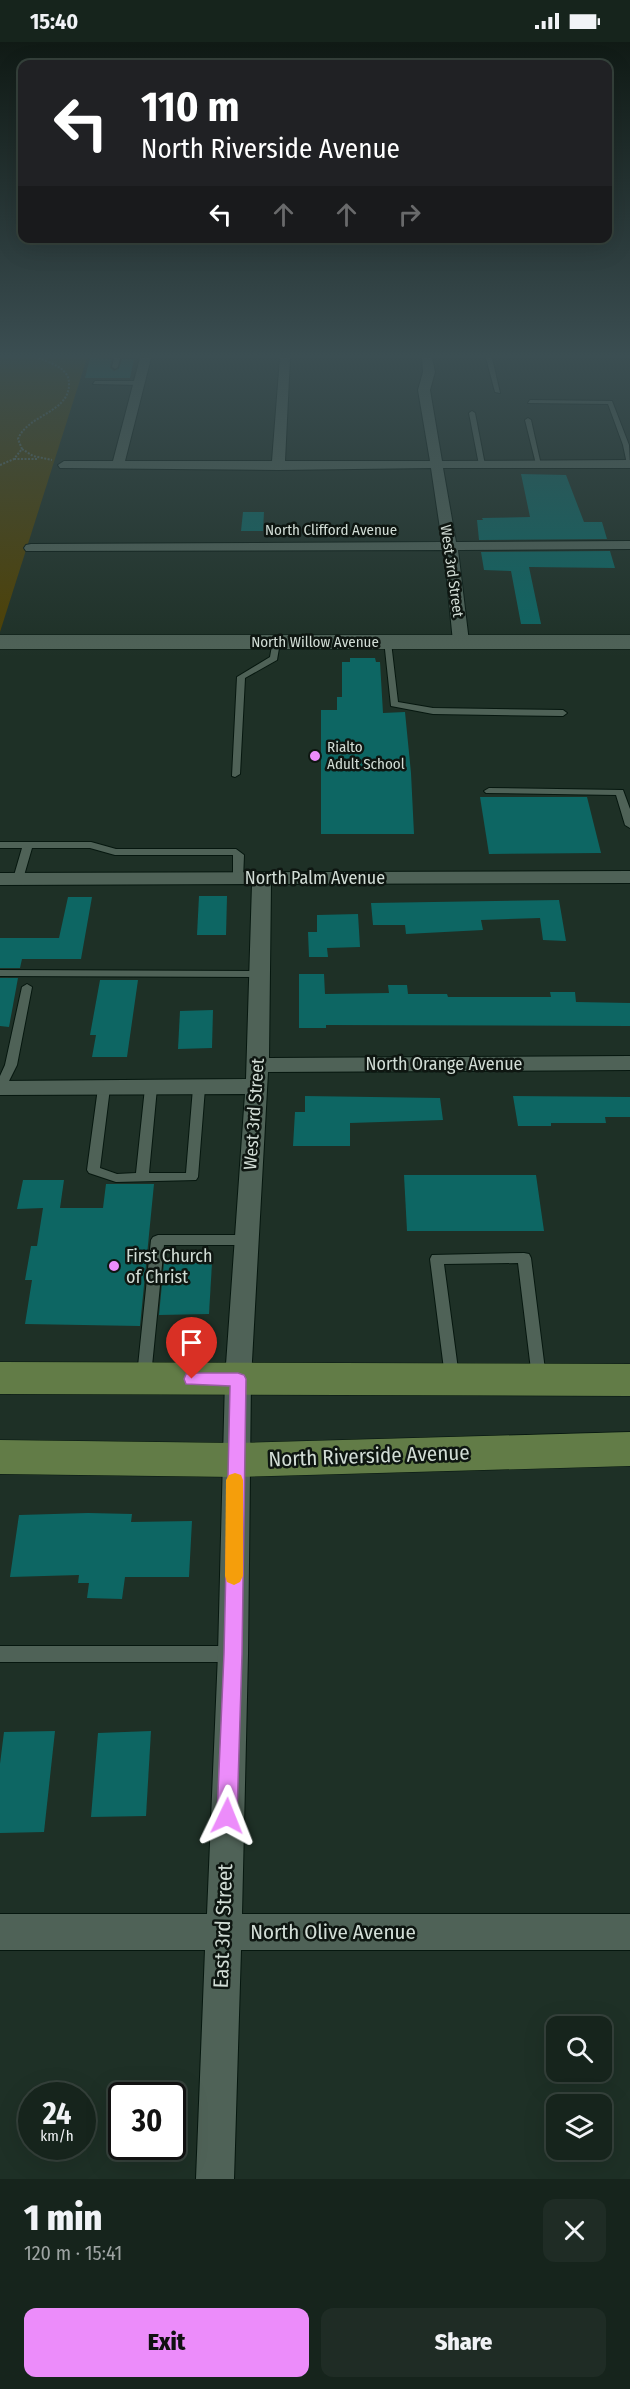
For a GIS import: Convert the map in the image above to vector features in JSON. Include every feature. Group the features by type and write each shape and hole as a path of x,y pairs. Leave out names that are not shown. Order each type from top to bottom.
{"main road":[{"path":"0,1378 144,1379 239,1364 452,1380 630,1380"},
{"name":"North Riverside Avenue","path":"0,1457 236,1460 630,1449"}],"street":[{"path":"118,465 120,458"},
{"path":"278,466 279,458"},
{"name":"West 3rd Street","path":"434,458 450,546 461,642"},
{"path":"59,462 118,465 278,466 630,464"},
{"name":"North Clifford Avenue","path":"31,548 630,545"},
{"name":"North Willow Avenue","path":"0,642 630,642"},
{"name":"North Palm Avenue","path":"9,879 630,877"},
{"name":"West 3rd Street","path":"239,1364 257,1075 262,879"},
{"name":"North Orange Avenue","path":"0,1088 199,1088 257,1075 630,1063"},
{"name":"East 3rd Street","path":"215,2179 233,1654 239,1364"},
{"name":"North Olive Avenue","path":"0,1932 630,1932"}],"lane":[{"path":"481,458 482,465"},
{"path":"537,458 539,464"},
{"path":"235,774 241,677 274,658 276,642"},
{"path":"387,642 394,704 433,711 563,713"},
{"path":"489,791 620,792 630,825"},
{"path":"0,845 91,845 115,852 236,852 239,855 238,879"},
{"path":"9,879 28,845"},
{"path":"0,973 260,974"},
{"path":"0,1088 11,1065 27,987"},
{"path":"104,1088 93,1170 116,1178 142,1178 192,1177 199,1088"},
{"path":"142,1178 151,1088"},
{"path":"144,1379 158,1240 245,1240"},
{"path":"452,1380 437,1259 524,1258 539,1380"},
{"path":"0,1654 233,1654"}],"path":[{"path":"0,465 14,459 44,459 59,462"}],"shaded area":[{"path":"0,458 55,458 0,632"}],"building":[{"path":"521,474 566,475 584,522 602,522 607,539 479,540 477,520 530,517"},
{"path":"243,512 264,512 263,531 241,531"},
{"path":"610,551 615,568 529,567 541,624 521,624 511,571 484,570 481,552"},
{"path":"350,658 375,658 376,662 380,662 383,713 405,712 414,834 321,834 321,710 337,710 337,697 342,697 342,662 350,662"},
{"path":"480,797 587,797 601,853 489,854"},
{"path":"199,896 227,896 226,935 197,935"},
{"path":"68,897 92,897 81,959 22,959 20,968 0,968 0,938 59,938"},
{"path":"559,900 566,941 543,940 540,918 481,920 483,930 406,934 405,925 373,925 371,903"},
{"path":"358,914 360,947 327,948 328,957 309,957 308,932 317,932 317,915"},
{"path":"299,974 324,974 325,994 389,993 388,985 407,985 408,994 447,994 448,997 551,997 550,992 575,992 576,1002 630,1003 630,1026 326,1025 326,1028 299,1028"},
{"path":"0,978 18,978 9,1027 0,1026"},
{"path":"100,980 138,980 127,1057 92,1057 96,1035 90,1035"},
{"path":"213,1010 212,1048 178,1049 180,1011"},
{"path":"305,1096 440,1098 443,1120 350,1123 350,1146 293,1146 295,1112 305,1112"},
{"path":"513,1096 630,1097 630,1117 605,1117 606,1123 551,1123 551,1126 518,1126"},
{"path":"404,1175 536,1175 544,1231 407,1231"},
{"path":"23,1180 64,1180 60,1208 103,1208 106,1184 154,1184 140,1326 25,1324 32,1280 25,1280 31,1246 37,1246 43,1208 17,1209"},
{"path":"164,1263 212,1263 209,1314 159,1315"},
{"path":"132,1514 131,1522 192,1521 189,1577 125,1577 122,1599 87,1598 89,1583 78,1583 79,1575 10,1577 19,1515"},
{"path":"55,1731 44,1832 0,1833 0,1764 4,1732"},
{"path":"151,1731 146,1816 91,1817 98,1733"}],"slow traffic":[{"path":"234,1576 235,1480"}],"place":[{"name":"Rialto Adult School","path":"315,756"},
{"name":"First Church of Christ","path":"114,1266"}],"route":[{"path":"192,1379 238,1379 233,1654 227,1816"}]}
